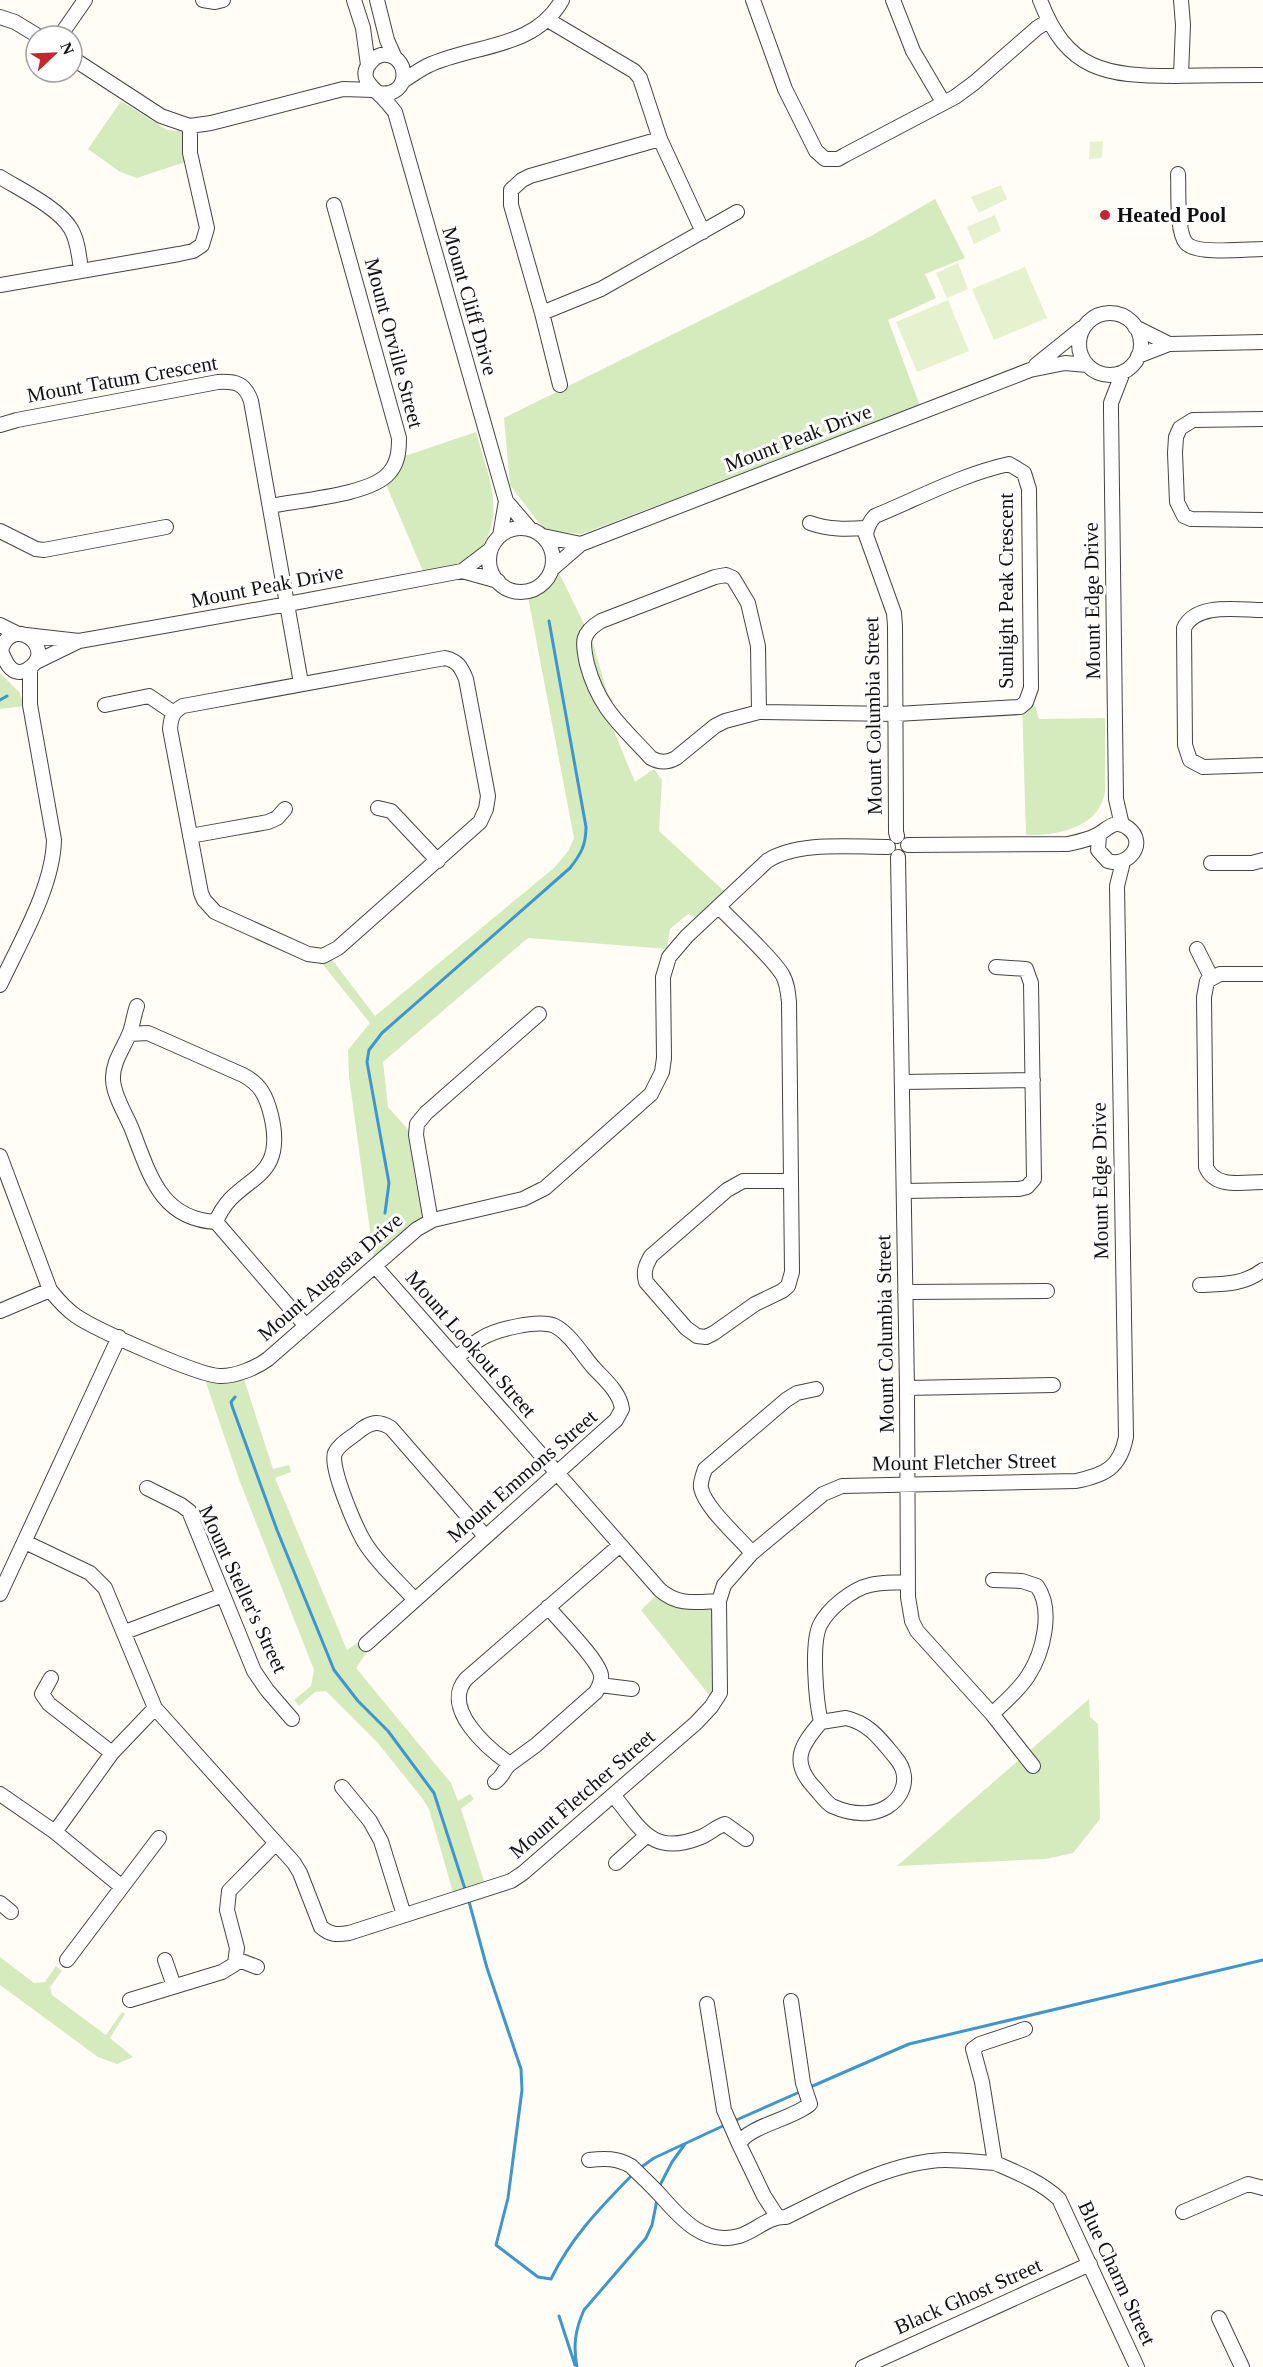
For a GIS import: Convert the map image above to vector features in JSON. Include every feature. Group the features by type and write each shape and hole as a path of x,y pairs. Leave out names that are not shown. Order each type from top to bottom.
{"street":[{"path":"68,24 85,0"},
{"path":"203,0 214,2 223,0"},
{"path":"354,0 363,28 366,80 376,92"},
{"path":"376,0 387,40 404,75 402,84"},
{"path":"84,66 153,111 190,126 211,123 343,89 391,93 428,65 526,35 548,20 562,0"},
{"path":"753,0 785,89 816,151 825,159 838,159 974,83 1048,21"},
{"path":"894,0 913,51 943,102"},
{"path":"1040,0 1048,21 1061,41 1079,58 1106,71 1134,76 1263,75"},
{"path":"1181,0 1183,25 1181,75"},
{"path":"0,16 24,27"},
{"path":"548,20 634,71 645,86 660,139 703,232"},
{"path":"343,89 367,69 376,57 382,55 428,65"},
{"name":"Mount Cliff Drive","path":"395,112 402,84"},
{"name":"Mount Cliff Drive","path":"376,92 395,112 506,501 530,529"},
{"path":"0,285 179,254 193,251 202,245 207,228 190,153 190,126"},
{"path":"560,385 511,205 511,190 530,176 660,139"},
{"path":"1178,174 1181,232 1191,248 1263,249"},
{"path":"0,177 63,218 71,229 77,246 81,270"},
{"name":"Mount Orville Street","path":"270,506 365,489 386,477 397,460 399,438 334,205"},
{"path":"542,313 601,289 737,212"},
{"name":"Mount Peak Drive","path":"1030,370 1097,316 1111,313 1125,317 1136,327 1169,344"},
{"path":"1085,325 1078,345 1082,358 1092,369"},
{"path":"1136,327 1140,341 1138,356"},
{"name":"Mount Peak Drive","path":"22,634 79,641 462,571 498,581 508,589 526,591 541,585 552,569 581,544 1030,370 1065,363 1110,375 1123,372 1134,364 1138,356 1169,344 1263,342"},
{"name":"Mount Edge Drive","path":"1092,369 1111,403"},
{"name":"Mount Edge Drive","path":"1108,1470 1119,1460 1126,1437 1117,886 1123,862 1133,854 1136,841 1133,832 1122,825 1116,799 1111,403 1123,372"},
{"name":"Mount Tatum Crescent","path":"0,425 232,381 246,388 251,401 301,683"},
{"path":"1263,418 1193,420 1180,428 1176,437 1175,453 1177,502 1184,516 1191,519 1263,520"},
{"name":"Sunlight Peak Crescent","path":"867,528 875,516 998,466 1009,464 1017,467 1024,473 1028,482 1031,688 1026,702 1020,707 1010,709 896,714"},
{"name":"Mount Cliff Drive","path":"500,536 506,501"},
{"path":"810,523 842,530 867,528"},
{"path":"0,531 36,549 44,550 166,527"},
{"path":"500,536 514,528 530,529 543,536 581,544"},
{"name":"Mount Columbia Street","path":"867,528 866,535 894,613 896,714 892,841"},
{"name":"Mount Peak Drive","path":"462,571 491,549 500,536"},
{"path":"543,536 553,554 552,569"},
{"path":"491,549 490,565 498,581"},
{"path":"759,712 756,631 748,603 733,578 726,575 715,577 601,621 589,628 585,636 585,655 598,696 651,758 658,761 670,761 676,758 715,726 759,712 896,714"},
{"path":"1263,610 1212,610 1198,613 1187,620 1184,640 1185,745 1190,760 1203,767 1263,765"},
{"path":"0,625 33,639 37,647 38,655 33,665 30,705 54,840 54,860 48,880 0,985"},
{"path":"22,634 10,637 1,649 3,659 7,666 14,670 30,705"},
{"name":"Mount Peak Drive","path":"14,670 23,671 79,641"},
{"path":"445,658 454,660 461,667 466,679 488,796 486,809 480,822 338,948 323,956 315,956 212,910 201,893 170,729 174,713 183,706 301,683 445,658"},
{"path":"105,705 149,696 174,713"},
{"name":"Mount Edge Drive","path":"1116,799 1097,842 1117,886"},
{"path":"378,808 391,811 438,861"},
{"path":"190,836 268,822 277,818 285,809"},
{"path":"1068,844 1122,825"},
{"path":"904,838 908,845 905,855 898,857 891,854 892,841 904,838"},
{"name":"Mount Augusta Drive","path":"0,1156 50,1290 77,1316 119,1337 202,1372 219,1376 263,1363 411,1234 433,1220 506,1205 545,1188 651,1094 662,1072 664,1058 665,966 673,951 760,866 782,852 892,841"},
{"path":"908,845 1068,844 1123,862"},
{"name":"Mount Columbia Street","path":"898,857 907,1388 907,1582 910,1610 917,1631 992,1714 1034,1766"},
{"path":"1211,863 1252,863 1263,860"},
{"path":"719,907 782,974 787,986 792,1272 788,1286 782,1291 755,1304 714,1333 706,1337 697,1336 686,1328 646,1282 645,1266 651,1256 737,1183 790,1180"},
{"path":"1197,949 1211,977"},
{"path":"904,1191 1019,1189 1032,1183 1035,1174 1031,982 1029,973 1023,968 996,967"},
{"path":"1263,974 1220,974 1211,977 1204,988 1206,1167 1210,1175 1223,1182 1263,1182"},
{"path":"137,1006 129,1034 117,1060 113,1080 154,1186 171,1205 182,1213 205,1222 216,1222 305,1325"},
{"path":"433,1220 430,1216 416,1136 417,1124 426,1113 539,1014"},
{"path":"129,1034 148,1033 243,1075 255,1082 266,1098 273,1129 273,1159 227,1204 216,1222"},
{"path":"902,1082 1033,1080"},
{"name":"Mount Lookout Street","path":"375,1266 660,1590 673,1600 693,1603 719,1600"},
{"path":"1200,1285 1236,1284 1263,1270"},
{"path":"0,1311 50,1290"},
{"path":"905,1292 1047,1291"},
{"name":"Mount Emmons Street","path":"366,1644 616,1420 622,1408 617,1395 574,1344 554,1326 539,1323 527,1324 483,1337 456,1358"},
{"path":"0,1594 119,1337"},
{"path":"907,1388 1053,1385"},
{"path":"752,1553 706,1499 701,1488 705,1469 786,1400 797,1393 816,1389"},
{"path":"414,1599 371,1551 362,1536 334,1467 335,1453 339,1447 368,1424 383,1423 390,1428 485,1536"},
{"name":"Mount Fletcher Street","path":"25,1542 90,1573 99,1580 125,1632 155,1708 300,1873 321,1927 334,1935 511,1881 614,1796 696,1723 718,1698 721,1682 719,1600 724,1585 752,1553 813,1501 832,1489 842,1486 1076,1481 1096,1477 1108,1470"},
{"name":"Mount Steller's Street","path":"147,1488 189,1511 254,1671 292,1719"},
{"path":"510,1764 488,1746 461,1713 457,1693 466,1679 619,1546"},
{"path":"992,1714 1014,1694 1038,1658 1045,1616 1044,1600 1037,1586 1022,1581 993,1580"},
{"path":"821,1722 846,1718 859,1721 879,1737 902,1764 905,1775 901,1793 893,1802 869,1813 843,1810 830,1804 807,1780 801,1769 800,1757 802,1746 821,1722 816,1688 817,1635 820,1625 835,1608 859,1588 907,1582"},
{"path":"125,1632 223,1595"},
{"path":"495,1782 502,1776 505,1768 536,1745 596,1692 600,1685 601,1677 594,1662 548,1608"},
{"path":"51,1678 42,1694 49,1704 112,1753"},
{"path":"600,1685 632,1689"},
{"path":"55,1832 112,1753 155,1708"},
{"path":"342,1787 370,1821 381,1841 404,1915"},
{"path":"614,1796 646,1836 662,1843 678,1843 702,1837 725,1824 746,1839"},
{"path":"1,1797 55,1832 122,1887"},
{"path":"616,1863 646,1836"},
{"path":"67,1960 159,1838"},
{"path":"130,2000 229,1970 235,1964 237,1948 227,1910 230,1891 276,1843"},
{"path":"165,1959 174,1986"},
{"path":"236,1959 257,1967"},
{"path":"739,2144 746,2135 801,2111 810,2104 803,2083 791,2001"},
{"path":"707,2004 724,2110 764,2196 777,2216"},
{"path":"995,2163 982,2082 973,2049 980,2044 1024,2029"},
{"name":"Blue Charm Street","path":"589,2160 616,2159 631,2166 687,2225 703,2234 735,2237 750,2233 777,2216 786,2217 868,2178 902,2167 944,2160 995,2163 1047,2188 1059,2199 1137,2367"},
{"path":"1184,2212 1248,2184 1263,2188"},
{"name":"Black Ghost Street","path":"863,2367 1090,2264"},
{"path":"1219,2318 1242,2367"}],"green space":[{"path":"121,101 167,130 182,131 185,140 185,162 137,178 120,172 88,149"},
{"path":"1103,141 1102,158 1089,159 1090,142"},
{"path":"1001,185 1007,199 979,213 971,197"},
{"path":"935,199 965,258 925,274 936,298 888,320 920,406 582,534 549,531 539,523 510,485 504,418 871,236"},
{"path":"995,215 1001,231 974,244 967,227"},
{"path":"958,263 968,289 947,298 936,273"},
{"path":"1025,267 1047,318 994,340 972,289"},
{"path":"948,300 969,351 917,372 896,322"},
{"path":"476,432 492,491 493,520 489,534 479,550 466,562 423,571 385,482 402,457"},
{"path":"558,571 592,640 607,692 613,701 606,712 635,782 654,769 662,780 659,831 725,892 695,917 688,914 670,929 667,949 528,938 383,1062 388,1107 414,1136 430,1215 374,1260 349,1077 348,1050 370,1023 316,956 327,953 375,1016 555,867 569,850 574,838 528,597 541,590"},
{"path":"0,673 19,692 25,706 0,709"},
{"path":"1031,693 1039,719 1105,718 1104,797 1092,817 1061,832 1026,835 1022,703"},
{"path":"242,1373 273,1469 289,1465 291,1472 275,1478 347,1650 363,1639 370,1648 356,1668 451,1783 458,1801 470,1794 474,1799 461,1809 484,1881 453,1892 429,1809 377,1742 326,1691 315,1692 299,1706 294,1700 311,1686 314,1670 240,1482 203,1374"},
{"path":"659,1593 716,1600 714,1701 641,1610"},
{"path":"1089,1699 1090,1717 1098,1724 1100,1819 1073,1853 1045,1859 897,1866"},
{"path":"0,1957 34,1983 45,1982 56,1966 62,1971 50,1987 52,1995 106,2035 122,2012 125,2014 110,2038 133,2057 117,2064 98,2057 0,1985"}],"waterway":[{"path":"385,1213 389,1183 367,1062 369,1050 382,1033 570,868 584,844 586,827 549,621"},
{"path":"0,700 7,696"},
{"path":"235,1397 231,1402 232,1406 277,1530 334,1670 358,1701 388,1731 434,1793 466,1892"},
{"path":"468,1898 487,1968 521,2069 522,2090 508,2198 496,2245 538,2277 551,2279 577,2236 633,2174"},
{"path":"808,2088 909,2044 1263,1960"},
{"path":"734,2121 802,2091"},
{"path":"640,2168 654,2158 725,2125"},
{"path":"659,2187 672,2162 685,2144"},
{"path":"577,2367 576,2338 584,2310 646,2238 652,2225 657,2200"},
{"path":"559,2316 575,2365"}],"place":[{"name":"Heated Pool","path":"1105,215"}]}
